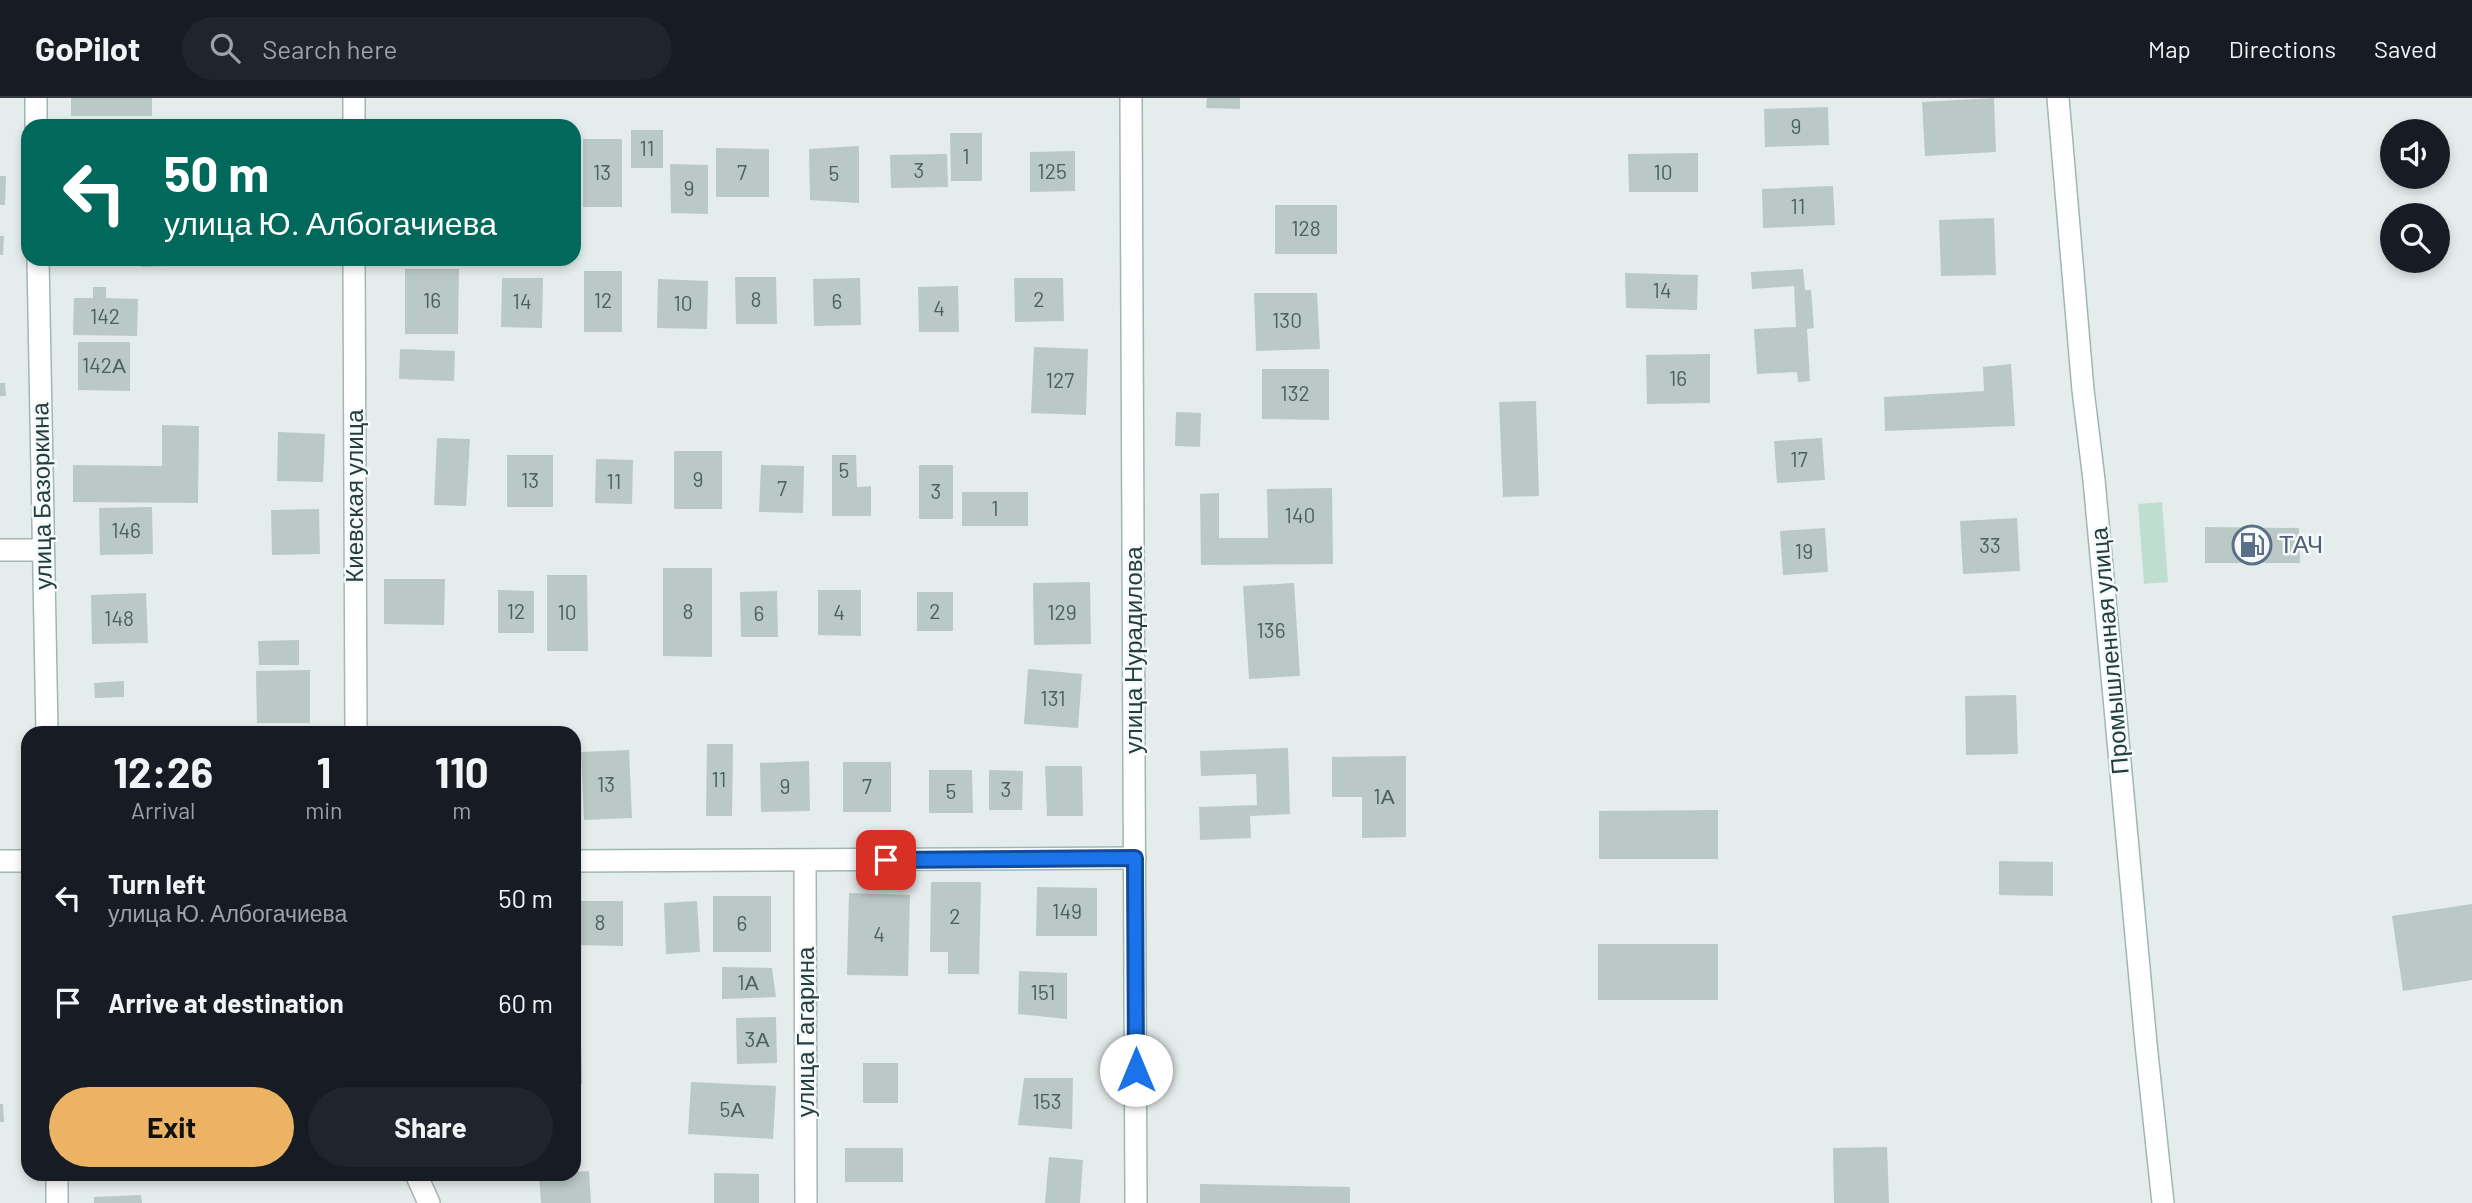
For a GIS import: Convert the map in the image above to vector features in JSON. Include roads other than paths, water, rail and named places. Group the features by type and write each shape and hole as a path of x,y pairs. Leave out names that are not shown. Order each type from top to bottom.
{"street":[{"path":"36,98 36,119"},
{"path":"354,98 354,119"},
{"name":"улица Нурадилова","path":"1131,98 1136,1203"},
{"name":"Промышленная улица","path":"2058,98 2083,390 2096,494 2163,1203"},
{"name":"улица Базоркина","path":"38,266 47,726"},
{"name":"Киевская улица","path":"354,266 356,726"},
{"path":"0,550 43,550"},
{"path":"581,862 1135,858"},
{"path":"0,861 21,861"},
{"name":"улица Гагарина","path":"805,861 806,1203"},
{"path":"57,1181 57,1203"},
{"path":"419,1181 429,1203"}],"place":[{"name":"ТАЧ","path":"2252,545"}]}
